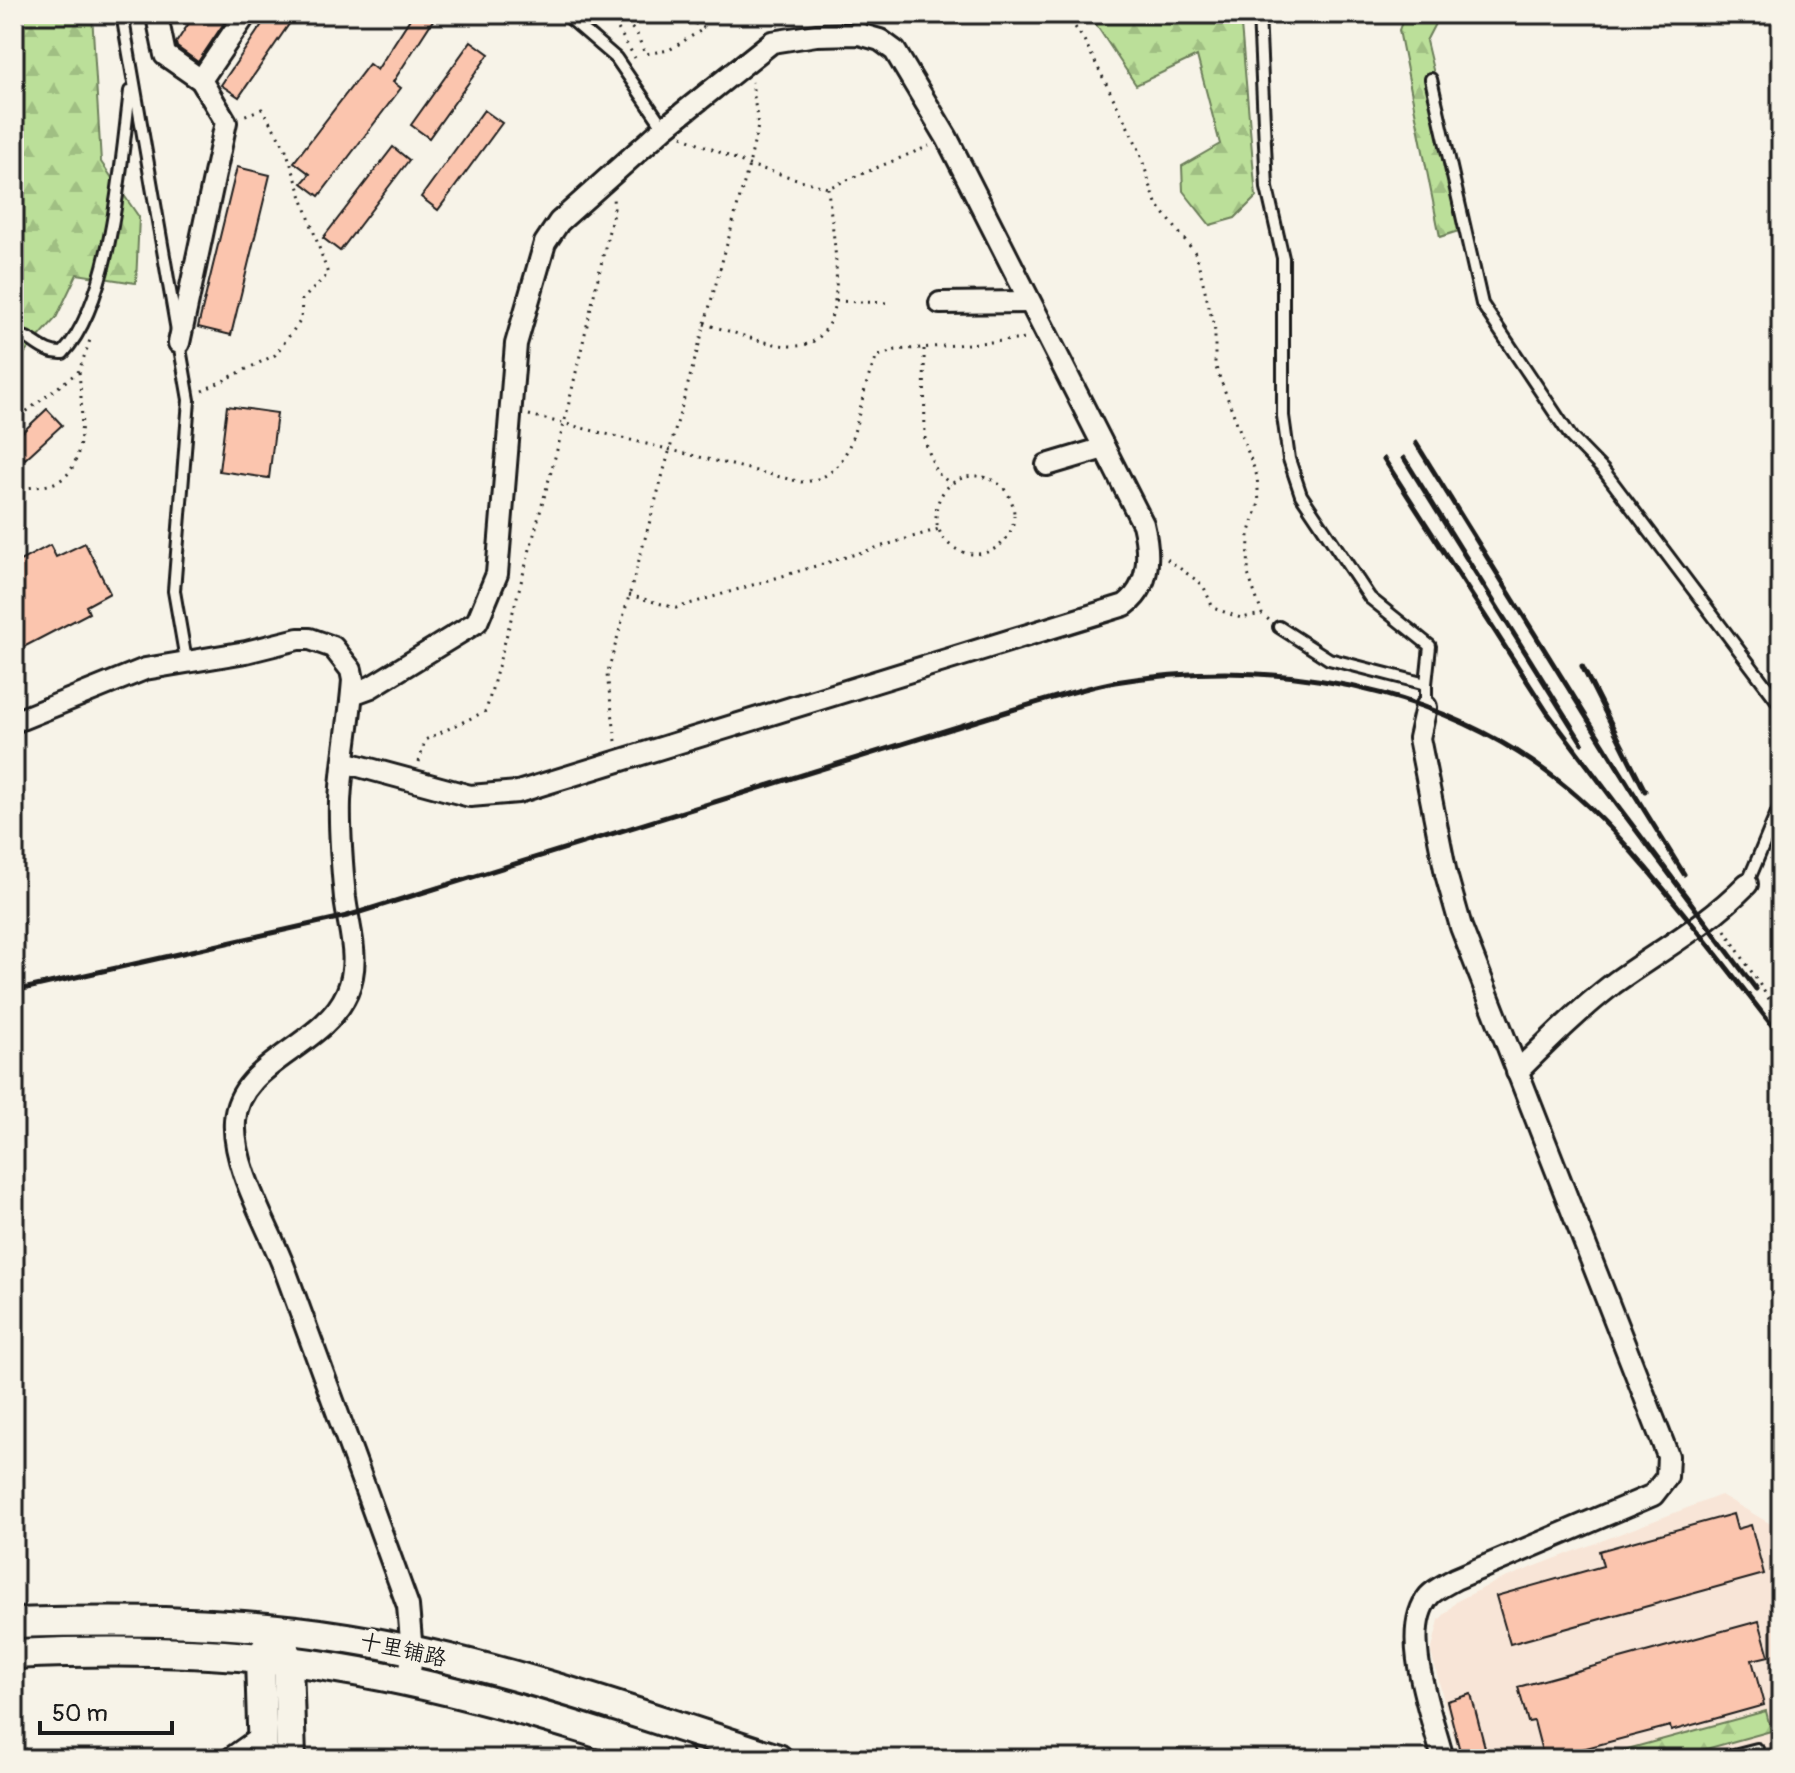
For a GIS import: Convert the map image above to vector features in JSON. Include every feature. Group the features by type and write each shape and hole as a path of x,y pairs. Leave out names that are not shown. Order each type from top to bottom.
{"main road":[{"name":"十里铺路","path":"14,1623 166,1623 277,1629 412,1652 515,1676 778,1759"},
{"path":"262,1748 277,1629"},
{"name":"十里铺路","path":"14,1654 94,1652 274,1660 409,1682 507,1705 679,1759"},
{"path":"274,1660 291,1759"}],"street":[{"path":"163,14 158,21 165,55 201,80 226,122 179,343"},
{"path":"201,80 246,14"},
{"path":"344,762 470,796 518,792 1125,605 1138,596 1149,549 1143,524 947,138 895,51 880,40 859,34 789,37 772,42 664,128 612,178 559,222 545,243 516,344 497,574 477,622 371,687 352,694"},
{"path":"940,303 1028,302"},
{"path":"1047,465 1104,448"},
{"path":"14,722 145,669 310,639 333,647 351,670 352,694 340,803 342,872 353,937 353,975 335,1014 319,1032 244,1089 234,1123 250,1187 283,1265 408,1606 412,1652 409,1682"},
{"path":"1426,707 1419,738 1446,874 1461,927 1668,1456 1667,1477 1662,1487 1644,1500 1455,1579 1429,1595 1419,1613 1416,1656 1443,1759"},
{"path":"1517,1072 1575,1014 1715,915 1747,884"},
{"path":"230,1759 262,1748"}],"lane":[{"path":"122,14 131,81 189,400 174,591 186,660"},
{"path":"565,14 616,58 664,128"},
{"path":"1259,14 1267,188 1283,258 1283,416 1289,459 1301,495 1370,598 1430,646 1426,707"},
{"path":"1431,79 1482,304 1571,437 1613,483 1781,706"},
{"path":"14,335 23,335 49,354 63,353 76,340 102,270 118,188 131,81"},
{"path":"1279,627 1329,659 1426,684"},
{"path":"1747,884 1781,803"},
{"path":"1718,1759 1757,1749 1760,1759"}],"path":[{"path":"621,16 637,34 645,54 669,50 705,28 673,14"},
{"path":"1066,14 1084,40 1138,147 1156,203 1196,254 1215,331 1215,365 1257,476 1259,503 1249,535 1248,574 1262,614 1279,627"},
{"path":"618,761 607,675 758,126 756,92 746,64"},
{"path":"189,400 211,384 275,355 301,320 302,300 328,274 285,147 262,109 226,122"},
{"path":"664,128 749,165 828,188 947,138"},
{"path":"413,782 425,740 486,711 564,424 614,209 612,178"},
{"path":"704,324 787,346 806,346 820,340 831,326 836,301 828,188"},
{"path":"836,301 888,303"},
{"path":"510,409 801,482 820,481 837,470 847,453 867,375 878,356 924,348 1047,338"},
{"path":"924,348 925,441 936,472 951,484"},
{"path":"14,490 32,490 64,478 77,457 83,417 79,371"},
{"path":"974,475 998,482 1013,502 1012,529 1005,540 982,554 956,549 939,529 938,504 951,484 974,475"},
{"path":"629,595 676,608 939,529"},
{"path":"1149,549 1164,554 1203,585 1213,608 1241,618 1262,614"},
{"path":"1715,915 1781,1018"}],"shaded area":[{"path":"1721,1495 1781,1530 1781,1759 1460,1759 1431,1653 1439,1620 1457,1601 1497,1581"}],"green space":[{"path":"14,14 92,14 101,162 139,217 136,283 77,274 56,318 14,365"},
{"path":"1089,14 1240,14 1256,197 1235,218 1210,225 1183,191 1182,166 1220,144 1197,56 1136,85"},
{"path":"1405,14 1440,14 1426,41 1471,227 1440,237 1399,30"},
{"path":"1766,1711 1771,1731 1670,1759 1591,1759"}],"building":[{"path":"195,14 230,14 198,62 176,43"},
{"path":"269,14 296,14 239,97 221,85"},
{"path":"413,14 437,14 393,82 401,88 319,196 302,183 310,174 294,162 369,64 377,70"},
{"path":"471,41 489,54 429,138 411,125"},
{"path":"484,110 502,123 438,210 421,197"},
{"path":"393,147 409,160 340,251 323,238"},
{"path":"237,167 270,175 231,335 198,327"},
{"path":"227,406 277,413 269,478 219,471"},
{"path":"47,409 62,425 25,459 14,447 14,440"},
{"path":"85,543 110,593 86,606 89,613 14,652 14,564 50,545 56,557"},
{"path":"1733,1514 1737,1529 1751,1525 1764,1574 1510,1644 1496,1596 1603,1566 1599,1551"},
{"path":"1759,1621 1769,1656 1752,1660 1764,1705 1671,1731 1670,1726 1544,1759 1534,1721 1528,1722 1518,1687"},
{"path":"1471,1694 1488,1759 1462,1759 1447,1701"}],"railway":[{"path":"1416,443 1684,874"},
{"path":"1404,458 1582,743"},
{"path":"1384,459 1547,712 1756,989"},
{"path":"1582,666 1645,791"},
{"path":"14,991 347,916 1090,687 1182,674 1250,674 1317,680 1383,694 1446,715 1506,745 1561,783 1612,830 1781,1037"}]}
